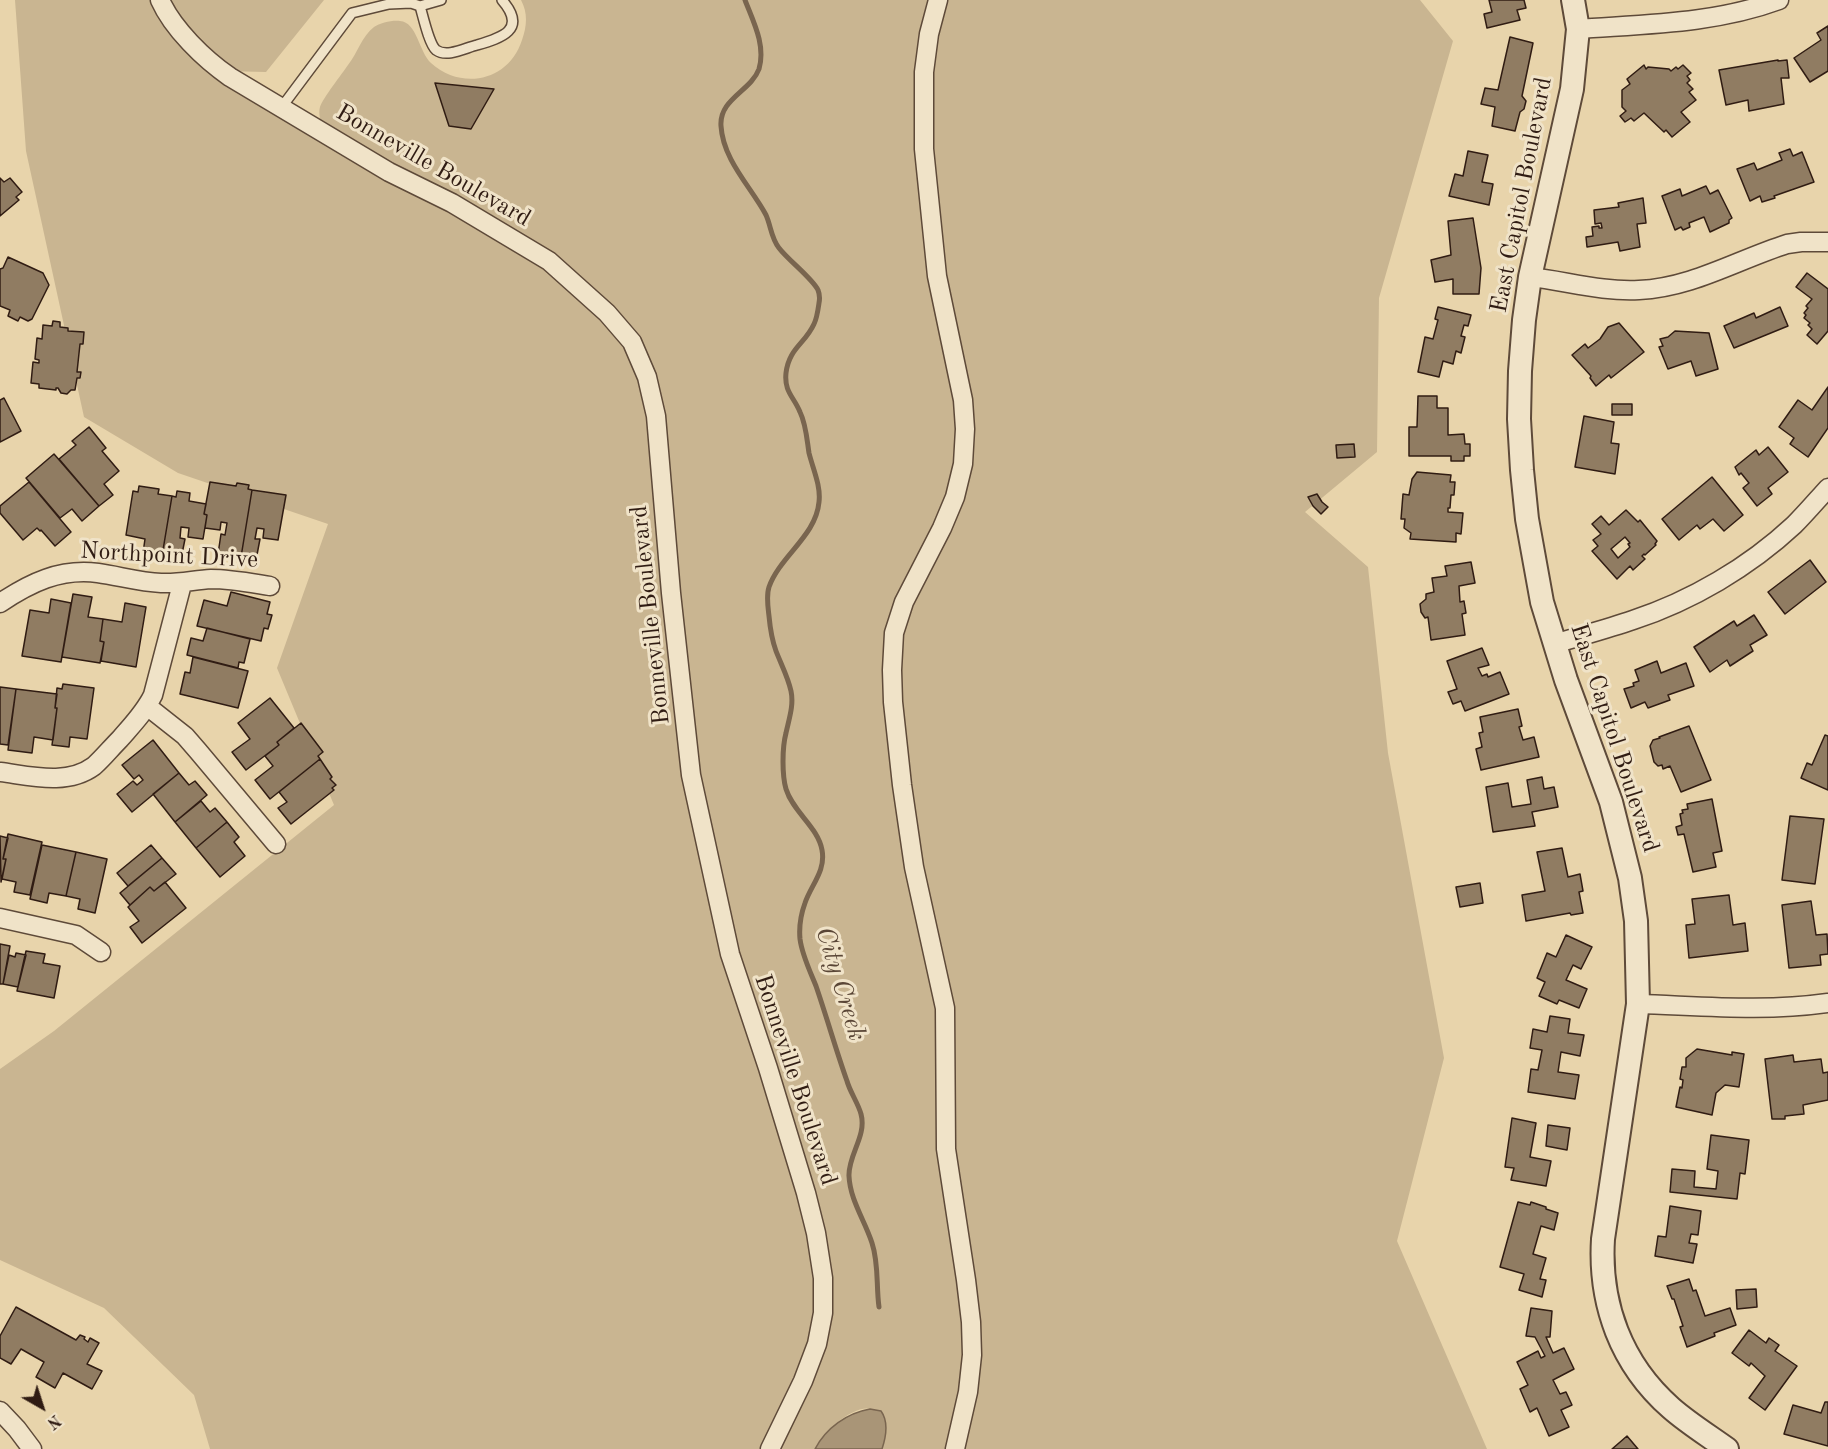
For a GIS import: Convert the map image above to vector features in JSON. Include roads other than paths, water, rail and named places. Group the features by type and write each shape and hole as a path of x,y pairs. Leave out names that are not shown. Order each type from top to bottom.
{"street":[{"name":"Bonneville Boulevard","path":"160,0 178,29 215,65 236,80 389,172 452,202 549,261 608,313 632,342 647,377 656,416 671,593 691,775 730,954 807,1193 823,1278 823,1313 817,1344 803,1381 770,1449"},
{"path":"938,0 929,34 924,72 924,149 937,276 963,400 965,429 963,464 955,497 942,528 903,602 894,633 892,670 902,785 914,867 945,1008 946,1149 971,1322 972,1355 968,1392 955,1449"},
{"name":"East Capitol Boulevard","path":"1573,0 1578,29 1572,89 1530,277 1524,320 1520,371 1522,471 1534,565 1542,602 1554,644 1622,838 1636,921 1638,1004 1603,1239 1604,1287 1618,1335 1641,1376 1672,1409 1727,1449"},
{"path":"1578,29 1671,24 1748,10 1779,0"},
{"path":"1530,277 1610,289 1654,289 1687,282 1786,244 1828,242"},
{"path":"1554,644 1634,620 1706,587 1772,543 1794,525 1828,488"},
{"name":"Northpoint Drive","path":"0,603 30,584 65,574 95,573 160,583 182,584 218,580 270,586"},
{"path":"0,772 67,778 85,771 101,759 147,706 157,684 182,584"},
{"path":"147,706 185,736 276,844"},
{"path":"0,918 76,936 101,952"},
{"path":"1638,1004 1782,1008 1828,1003"},
{"path":"0,1411 32,1449"}],"lane":[{"path":"281,108 352,13 389,4 411,3 420,6 441,0"},
{"path":"420,6 432,45 438,51 448,53 497,39 508,33 511,26 511,14 502,0"}],"waterway":[{"name":"City Creek","path":"745,0 758,33 761,60 755,77 725,109 721,126 723,138 732,162 766,215 776,244 815,285 820,296 815,322 790,358 786,373 788,390 804,422 809,453 818,484 819,502 805,536 774,576 768,590 768,601 773,642 792,696 784,746 783,769 786,789 794,805 816,834 823,858 820,871 802,912 800,939 804,957 816,986 848,1085 861,1114 862,1130 849,1168 849,1176 852,1194 874,1251 879,1307"}]}
